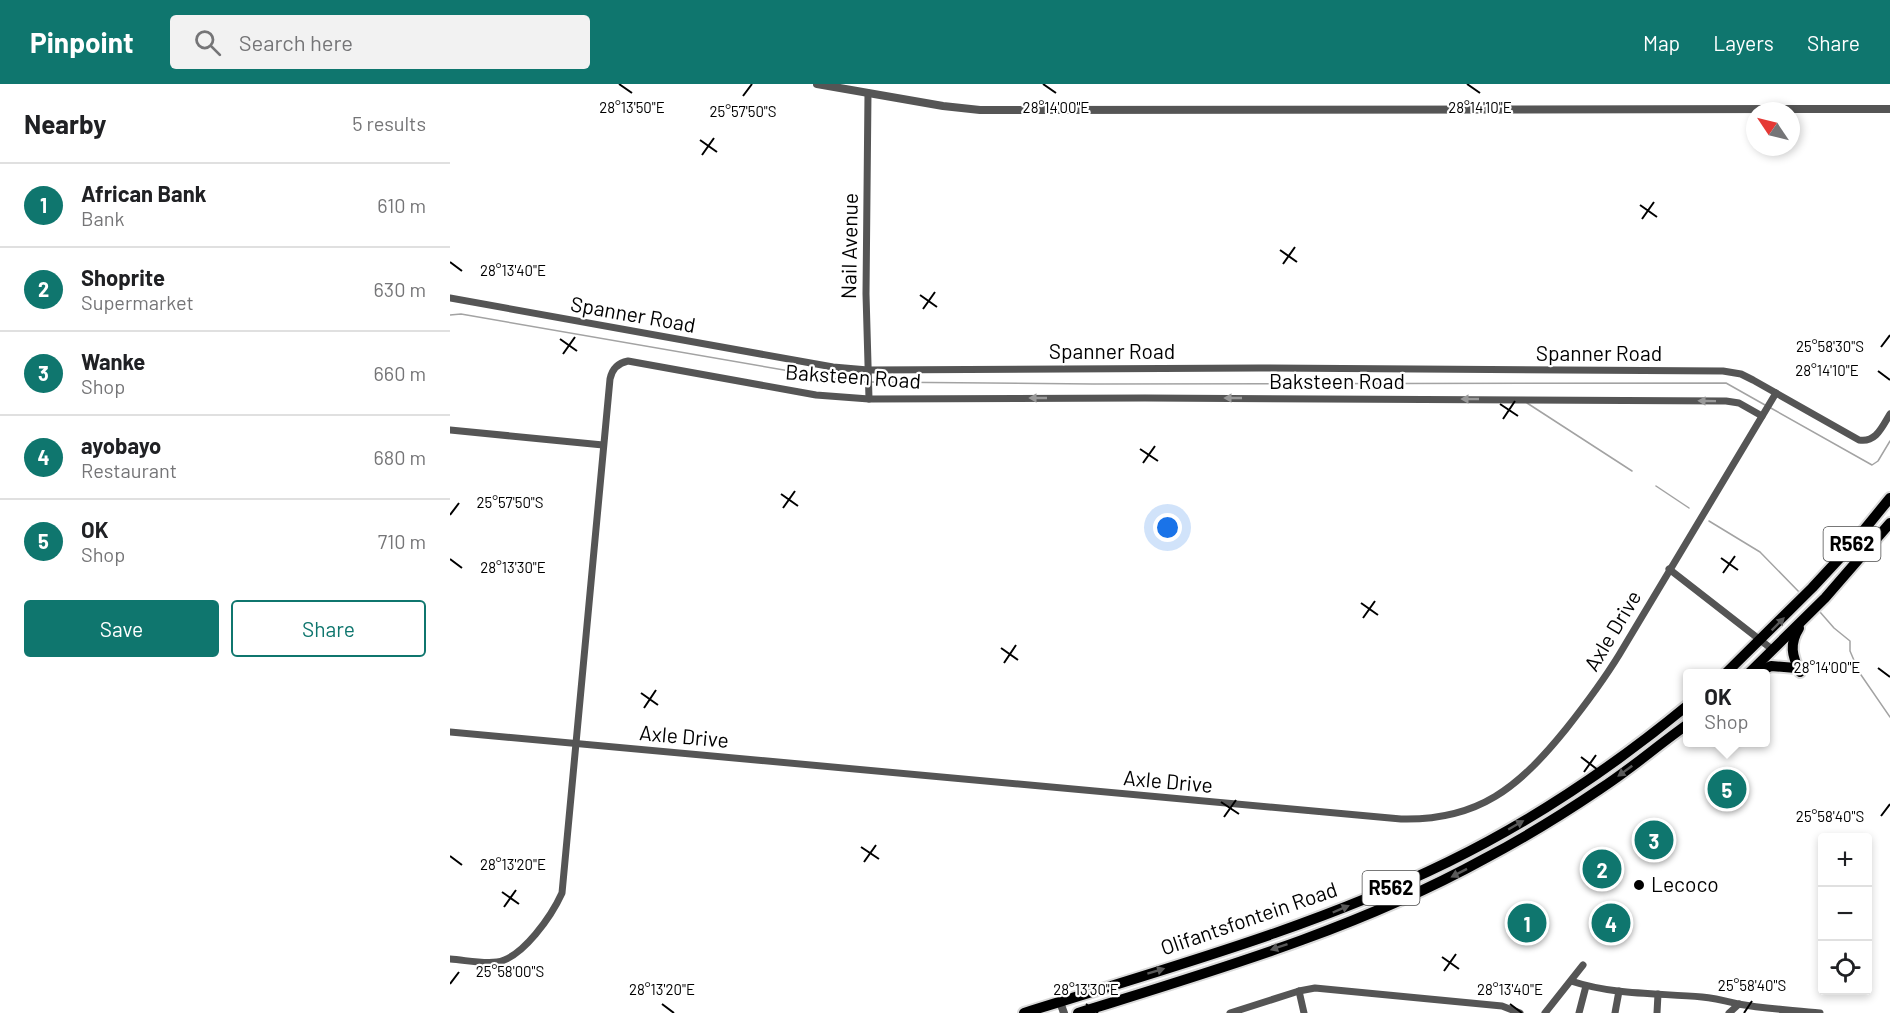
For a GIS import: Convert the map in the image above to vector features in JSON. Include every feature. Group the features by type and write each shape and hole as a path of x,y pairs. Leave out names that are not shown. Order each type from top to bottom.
{"main road":[{"name":"R562","path":"1730,669 1799,602 1850,547 1890,498"},
{"name":"R562","path":"1753,669 1825,598 1890,523"},
{"path":"1765,669 1771,666 1798,670 1792,645 1797,631 1809,614"},
{"name":"Olifantsfontein Road","path":"1024,1013 1329,914 1440,866 1523,822 1595,776 1683,709"},
{"name":"Olifantsfontein Road","path":"1078,1013 1333,929 1424,890 1483,860 1560,815 1602,788 1683,728"}],"street":[{"path":"816,84 943,106 980,110 1890,109"},
{"name":"Nail Avenue","path":"868,93 866,294 869,399"},
{"name":"Spanner Road","path":"450,298 833,367 868,370 1718,370 1741,374 1774,397 1859,440 1865,441 1875,437 1890,414"},
{"name":"Baksteen Road","path":"450,958 489,962 504,960 528,941 555,908 564,885 603,445 611,374 617,365 628,361 816,395 869,399 1702,400 1732,402 1764,413"},
{"name":"Axle Drive","path":"450,732 1296,810 1401,819 1438,817 1472,808 1513,785 1534,767 1593,694 1607,675 1774,397"},
{"path":"450,430 603,445"},
{"path":"1669,569 1773,650"},
{"path":"1545,1013 1584,966"},
{"path":"1571,981 1586,986 1619,991 1708,997 1739,1004 1820,1013"},
{"path":"1579,1013 1586,986"},
{"path":"1230,1013 1256,1009 1299,991 1317,988 1491,1005 1511,1008 1520,1013"},
{"path":"1299,991 1304,1013"},
{"path":"1615,1013 1619,991"},
{"path":"1657,1013 1658,994"},
{"path":"1060,1002 1064,1013"},
{"path":"1729,1013 1739,1004"}],"waterway":[{"path":"450,315 461,314 842,380 865,382"},
{"path":"870,382 1726,383 1765,405"},
{"path":"1527,403 1632,471"},
{"path":"1769,407 1872,465 1878,461 1890,441"},
{"path":"1656,486 1689,508"},
{"path":"1709,521 1760,552 1801,594"},
{"path":"1820,612 1850,641 1850,651 1859,672 1890,717"}],"place":[{"name":"OK","path":"1727,789"},
{"name":"Wanke","path":"1654,840"},
{"name":"Shoprite","path":"1602,869"},
{"name":"Lecoco","path":"1639,885"},
{"name":"African Bank","path":"1527,923"},
{"name":"ayobayo","path":"1611,923"}]}
